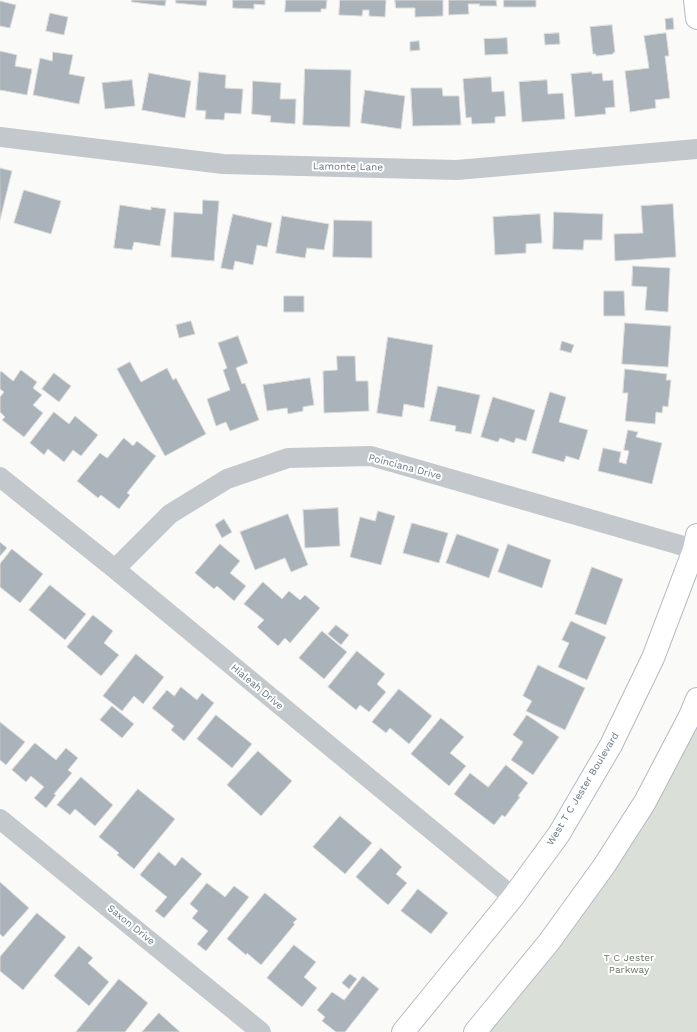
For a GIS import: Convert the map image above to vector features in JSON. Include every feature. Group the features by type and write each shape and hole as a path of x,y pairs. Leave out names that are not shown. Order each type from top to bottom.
{"main road":[{"path":"695,0 697,18"},
{"name":"West T C Jester Boulevard","path":"403,1032 513,897 559,834 611,745 653,658 696,545"},
{"path":"474,1032 549,942 604,866 645,802 690,716 697,698"}],"street":[{"name":"Lamonte Lane","path":"0,137 223,164 457,170 697,149"},
{"name":"Poinciana Drive","path":"115,569 170,514 227,479 288,458 371,456 696,545"},
{"name":"Hialeah Drive","path":"0,477 115,569 513,897"},
{"name":"Saxon Drive","path":"0,819 261,1032"}],"green space":[{"name":"T C Jester Parkway","path":"697,717 697,1032 486,1032"}],"building":[{"path":"132,0 166,0 165,6 132,2"},
{"path":"176,0 207,0 206,6 176,3"},
{"path":"233,0 265,0 265,5 254,4 254,9 233,8"},
{"path":"286,0 327,0 326,9 321,9 321,12 285,12"},
{"path":"340,0 386,0 385,17 369,16 369,10 363,10 362,16 339,15"},
{"path":"395,0 443,0 443,16 415,17 415,8 396,8"},
{"path":"449,0 496,0 497,6 479,6 480,4 468,4 469,14 449,15"},
{"path":"504,0 536,0 536,7 504,7"},
{"path":"0,1 16,5 10,28 0,26"},
{"path":"50,13 68,17 64,35 46,31"},
{"path":"673,18 674,29 666,30 665,19"},
{"path":"612,25 615,52 613,54 596,56 596,54 593,54 590,27"},
{"path":"559,33 560,44 545,45 544,34"},
{"path":"666,33 669,56 665,56 670,98 655,100 656,108 630,112 625,71 649,68 644,36"},
{"path":"507,38 508,54 485,55 484,39"},
{"path":"419,41 420,50 410,51 410,42"},
{"path":"0,51 17,55 15,66 32,69 27,95 0,90"},
{"path":"53,52 73,55 69,74 85,77 79,104 33,95 40,58 52,61"},
{"path":"305,69 351,70 350,127 303,125"},
{"path":"199,72 226,75 225,88 243,89 241,114 225,113 224,120 205,119 206,111 196,110"},
{"path":"592,72 592,74 602,73 603,81 613,80 615,107 605,108 606,114 575,117 571,74"},
{"path":"149,73 191,81 185,118 142,110"},
{"path":"491,77 492,92 504,91 506,116 495,117 495,123 472,124 471,117 466,118 463,79"},
{"path":"132,80 135,106 105,109 102,83"},
{"path":"547,80 548,94 563,93 565,119 522,122 519,82"},
{"path":"253,81 281,83 280,99 296,99 295,124 270,122 271,116 252,114"},
{"path":"411,88 442,88 443,96 459,96 461,125 413,126"},
{"path":"365,90 405,96 401,129 361,123"},
{"path":"0,168 12,171 0,220"},
{"path":"24,190 61,201 51,234 14,223"},
{"path":"203,200 219,201 214,261 171,257 174,212 202,214"},
{"path":"673,204 676,257 615,261 614,234 643,233 641,206"},
{"path":"120,205 151,210 151,207 166,209 160,246 134,242 132,250 114,248"},
{"path":"554,212 603,214 602,240 584,240 583,250 553,249"},
{"path":"233,214 272,223 267,247 257,245 253,265 235,261 233,270 221,268"},
{"path":"540,214 542,243 526,244 526,253 495,255 493,217"},
{"path":"282,216 329,224 324,250 307,248 305,258 276,253"},
{"path":"334,220 372,221 372,258 333,257"},
{"path":"633,266 670,268 668,312 645,310 647,287 632,286"},
{"path":"604,291 624,291 625,316 604,316"},
{"path":"284,296 304,296 304,312 284,312"},
{"path":"191,321 195,334 179,338 176,325"},
{"path":"625,323 671,326 668,367 622,364"},
{"path":"238,336 248,363 236,368 242,384 245,383 259,420 230,431 226,422 216,426 207,399 230,390 223,370 227,368 218,343"},
{"path":"388,337 433,345 424,408 404,404 402,417 377,413"},
{"path":"562,341 574,345 571,353 560,350"},
{"path":"337,356 355,356 356,381 368,381 369,411 324,413 323,371 337,370"},
{"path":"130,362 141,382 167,368 173,380 176,378 206,434 165,456 117,369"},
{"path":"625,369 667,374 666,380 671,380 668,407 663,406 662,413 656,412 655,424 625,421 628,393 623,393"},
{"path":"21,370 37,382 33,388 42,395 33,405 43,413 24,437 2,420 5,417 0,412 0,397 4,392 0,389 1,371 13,381"},
{"path":"54,373 71,386 59,402 42,389"},
{"path":"310,378 314,405 303,407 303,411 288,414 287,408 267,411 263,385"},
{"path":"438,386 480,395 471,434 455,431 456,426 430,421"},
{"path":"550,392 566,397 559,422 588,430 579,460 566,456 564,462 532,453"},
{"path":"493,397 535,410 526,441 516,438 514,443 500,438 498,442 481,437"},
{"path":"54,412 69,424 75,416 98,435 81,456 73,450 64,462 48,449 44,455 30,443"},
{"path":"628,430 638,432 636,437 662,443 652,484 598,471 603,448 621,452 619,462 626,464 629,451 624,450"},
{"path":"124,438 133,446 137,441 156,456 127,493 130,495 119,509 101,495 98,498 77,481 100,453 107,458"},
{"path":"338,508 340,546 305,548 303,510"},
{"path":"378,511 395,516 381,565 350,557 360,517 375,521"},
{"path":"288,514 308,565 291,572 285,558 255,570 240,532"},
{"path":"224,519 232,532 222,538 215,525"},
{"path":"412,523 448,533 439,563 403,553"},
{"path":"457,534 499,549 489,578 446,563"},
{"path":"0,542 7,548 0,556"},
{"path":"220,544 240,561 230,573 246,586 234,601 217,586 214,589 195,573"},
{"path":"508,544 551,560 542,588 498,572"},
{"path":"12,549 43,574 20,603 0,587 0,564"},
{"path":"592,567 623,579 606,625 575,614"},
{"path":"263,582 282,599 289,591 300,600 305,595 320,608 290,643 285,638 278,646 257,627 264,620 244,604"},
{"path":"50,585 86,614 65,640 29,610"},
{"path":"93,615 113,631 104,643 119,655 101,676 67,647"},
{"path":"571,621 606,637 587,680 558,667 569,643 562,640"},
{"path":"336,625 349,635 341,645 328,634"},
{"path":"322,631 347,652 324,679 299,658"},
{"path":"357,651 385,674 377,684 386,692 369,712 360,705 356,710 328,687"},
{"path":"136,654 164,677 143,704 134,696 122,711 103,696"},
{"path":"538,665 585,688 565,730 526,711 532,701 523,696"},
{"path":"181,687 197,700 202,693 214,703 184,741 171,730 174,726 152,708 167,690 174,696"},
{"path":"399,689 432,716 409,744 390,728 386,733 372,722"},
{"path":"112,706 134,724 122,738 100,720"},
{"path":"216,715 252,744 232,768 197,739"},
{"path":"527,715 559,737 533,775 511,760 523,742 513,735"},
{"path":"441,718 464,737 450,753 466,766 449,786 411,754"},
{"path":"0,722 25,742 6,765 0,760"},
{"path":"35,743 56,760 66,748 78,758 68,770 72,773 54,794 56,795 46,808 34,798 44,787 31,776 26,782 12,770"},
{"path":"258,751 292,781 261,816 227,785"},
{"path":"506,765 528,783 518,796 520,797 505,817 502,815 494,825 454,794 470,773 488,787"},
{"path":"81,777 113,805 95,826 75,809 70,815 57,805"},
{"path":"138,789 175,819 134,869 117,855 119,853 99,837"},
{"path":"340,816 372,843 345,874 313,847"},
{"path":"381,848 402,867 396,874 407,883 388,905 356,877"},
{"path":"159,852 175,866 182,857 202,874 164,918 155,911 167,897 140,875"},
{"path":"0,882 29,908 3,937 0,934"},
{"path":"207,883 225,897 234,886 249,897 206,951 197,944 208,931 192,918 198,911 190,904"},
{"path":"418,889 448,913 431,934 401,911"},
{"path":"265,893 297,919 293,923 295,924 261,965 227,939"},
{"path":"37,913 66,937 23,990 0,971 0,957"},
{"path":"294,945 316,962 304,977 317,988 302,1007 267,978"},
{"path":"79,946 93,958 88,963 109,982 89,1006 54,976"},
{"path":"350,974 357,979 349,989 342,983"},
{"path":"363,976 379,989 345,1032 336,1032 322,1021 325,1017 317,1010 332,992 344,1000"},
{"path":"119,979 148,1003 125,1032 76,1032"},
{"path":"159,1013 180,1032 142,1032"}]}
